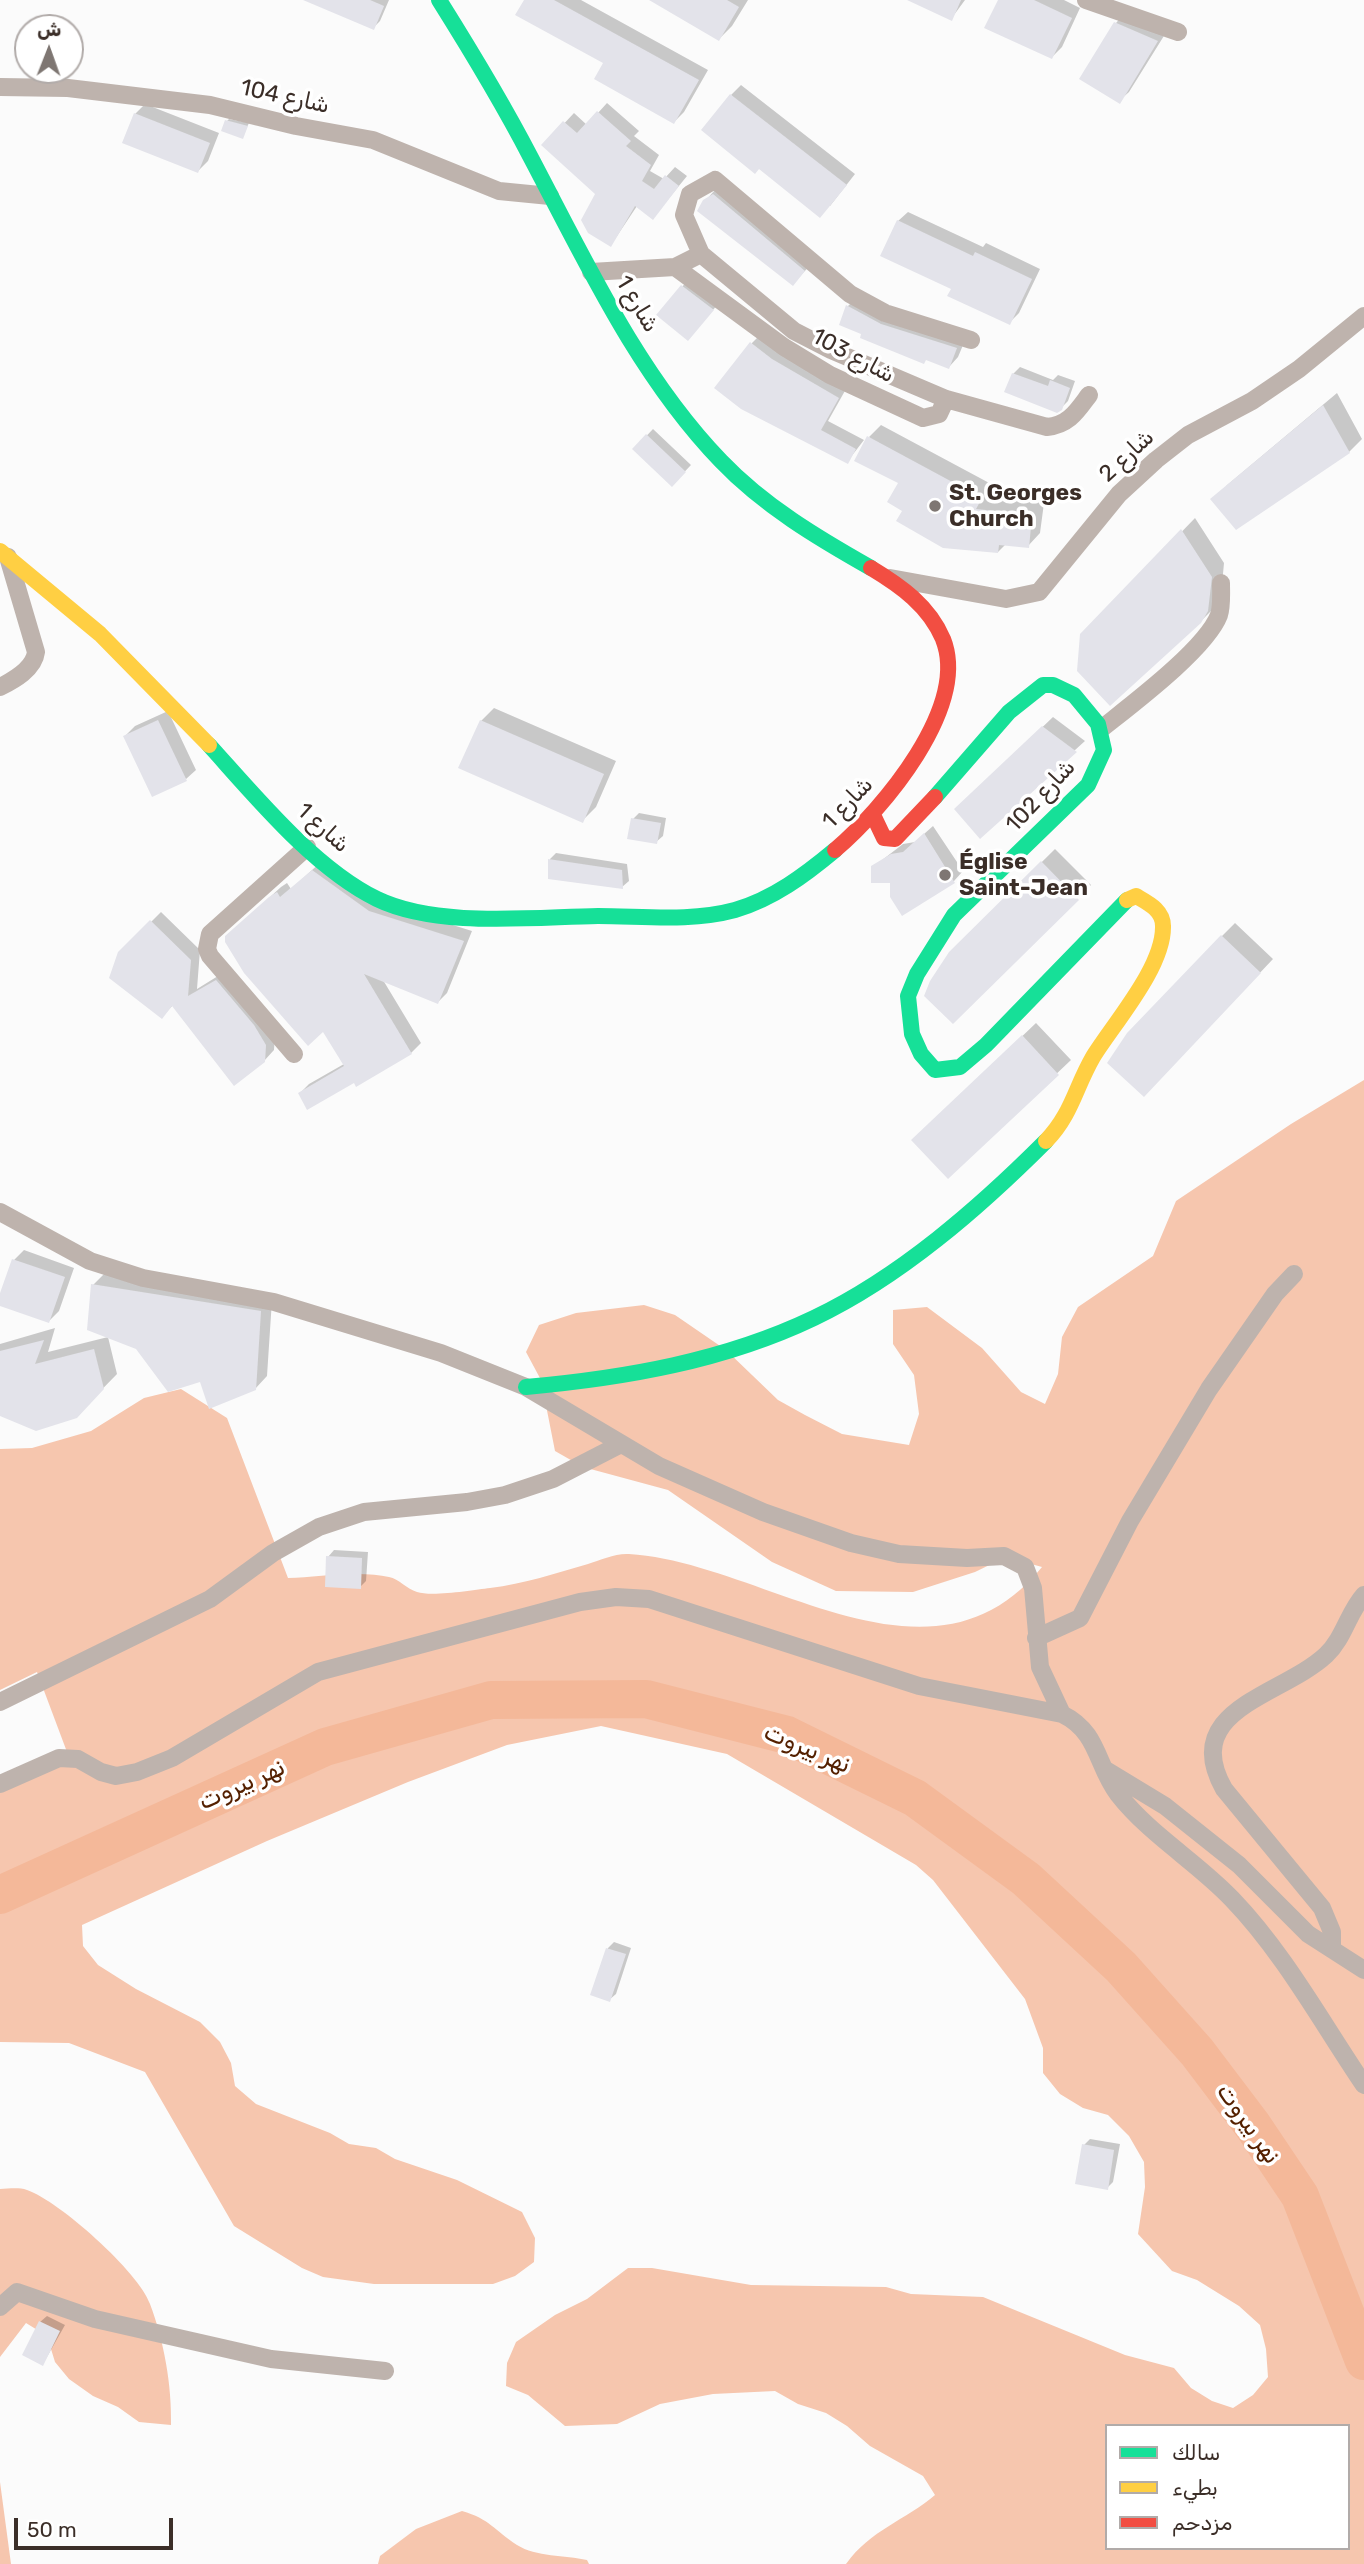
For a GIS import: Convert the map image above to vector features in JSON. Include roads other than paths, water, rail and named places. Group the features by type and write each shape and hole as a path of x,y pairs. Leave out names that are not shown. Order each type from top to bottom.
{"street":[{"name":"شارع 1","path":"4,554 90,623 307,847 350,882 378,899 435,913 698,914 731,911 811,870 874,817 917,757 937,710 948,662 946,646 937,626 917,602 887,577 791,519 745,484 716,457 666,391 591,272 496,93 439,0"},
{"path":"1086,0 1178,32"},
{"name":"شارع 104","path":"0,87 81,89 210,105 296,126 373,140 499,191 550,196"},
{"path":"971,340 885,313 850,294 715,180 690,194 684,215 701,254 794,331 946,399 1047,427 1060,425 1070,419 1089,394"},
{"path":"591,272 675,267 701,254"},
{"name":"شارع 103","path":"675,267 784,347 830,375 923,418 939,414 946,399"},
{"name":"شارع 2","path":"887,577 1006,599 1039,592 1119,494 1156,460 1188,435 1252,401 1299,369 1364,316"},
{"path":"0,687 27,670 35,659 36,652 4,554"},
{"path":"874,817 884,838 895,839 903,834 1009,712 1043,685 1060,687 1079,700 1101,729 1158,683 1196,645 1218,618 1222,583"},
{"name":"شارع 102","path":"526,1387 590,1382 657,1371 788,1330 848,1299 923,1251 1063,1122 1076,1101 1086,1072 1139,987 1165,932 1163,916 1150,904 1136,896 1122,902 986,1045 960,1067 935,1070 921,1055 912,1034 908,996 917,974 954,915 1088,785 1100,764 1103,750 1101,729"},
{"path":"294,1054 210,956 208,941 210,934 307,847"},
{"path":"0,1212 90,1261 143,1278 274,1303 441,1353 526,1387 659,1466 763,1513 851,1543 899,1554 967,1558 1004,1556 1025,1567 1033,1588 1040,1667 1062,1714"},
{"path":"1036,1637 1080,1618 1130,1521 1209,1389 1275,1294 1294,1274"},
{"path":"0,1702 210,1599 273,1553 319,1527 364,1512 467,1502 505,1495 553,1479 621,1444"},
{"path":"1332,1948 1332,1932 1322,1908 1224,1789 1214,1772 1211,1756 1214,1739 1222,1723 1245,1705 1293,1680 1328,1654 1342,1634 1353,1608 1364,1595"},
{"path":"0,1784 59,1758 78,1759 101,1772 116,1776 137,1772 172,1758 318,1672 580,1602 617,1597 649,1599 686,1608 919,1686 1062,1714 1079,1722 1090,1737 1118,1794 1153,1830 1232,1898 1277,1956 1364,2085"},
{"path":"1104,1769 1165,1806 1239,1866 1308,1934 1364,1970"},
{"path":"0,2307 17,2292 95,2319 271,2359 385,2371"}],"waterway":[{"name":"نهر بيروت","path":"0,1895 325,1747 491,1700 646,1699 787,1735 915,1798 1026,1879 1121,1967 1197,2052 1253,2126 1300,2196 1364,2361"}],"place":[{"name":"St. Georges Church","path":"935,506"},
{"name":"Église Saint-Jean","path":"945,875"}]}
